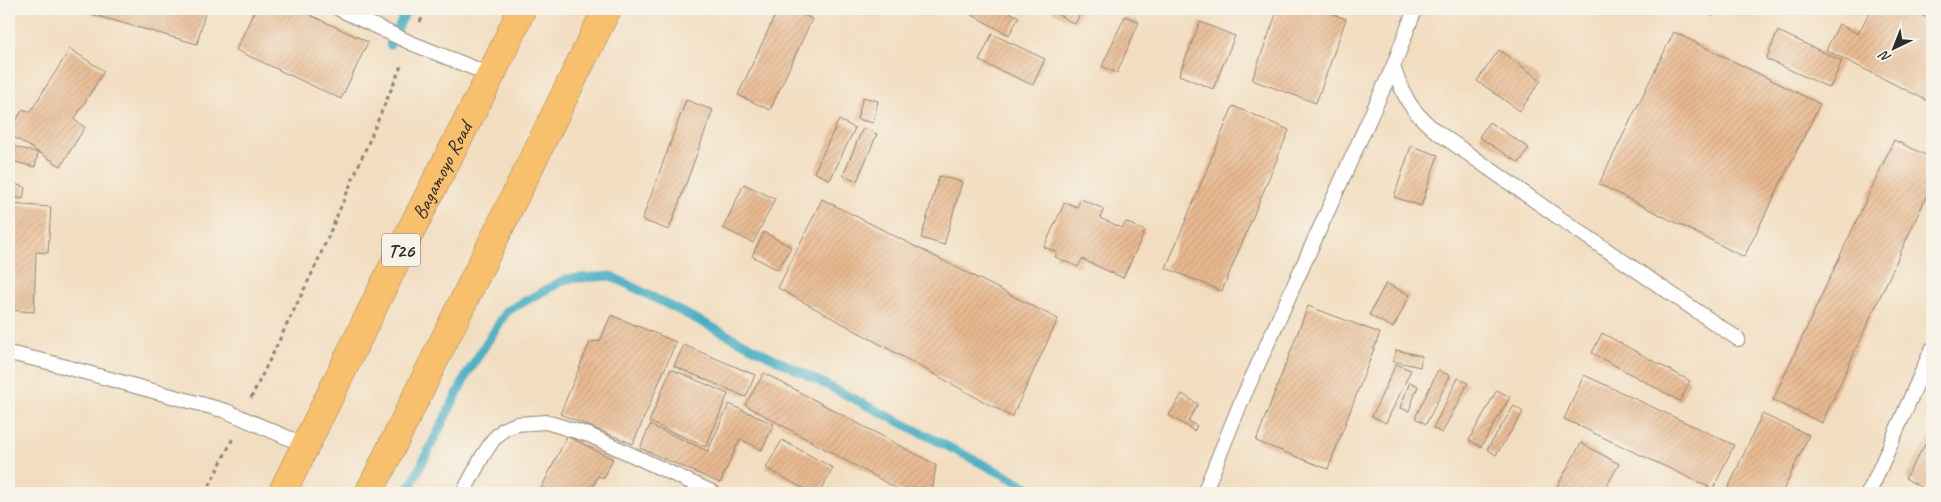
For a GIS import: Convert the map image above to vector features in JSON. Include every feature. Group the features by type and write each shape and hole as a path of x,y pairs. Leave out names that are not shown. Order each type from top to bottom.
{"highway":[{"name":"Bagamoyo Road","path":"282,493 307,446 413,226 491,75 522,9"},
{"path":"369,493 607,9"}],"lane":[{"path":"339,9 411,43 491,75"},
{"path":"1207,493 1206,488 1241,402 1393,67 1415,9"},
{"path":"1393,67 1405,99 1417,115 1433,129 1561,219 1738,339"},
{"path":"1868,493 1932,349"},
{"path":"9,353 186,399 241,418 307,446"},
{"path":"463,493 482,457 493,440 504,429 517,424 546,422 589,436 714,493"}],"path":[{"path":"206,493 316,265 426,9"}],"building":[{"path":"73,9 206,9 197,44"},
{"path":"255,9 297,9 368,42 341,99 236,50"},
{"path":"778,9 791,9 812,19 770,110 738,95"},
{"path":"970,9 1003,9 1019,17 1009,35 968,13"},
{"path":"1048,9 1083,9 1075,24"},
{"path":"1278,9 1319,9 1346,19 1316,103 1252,80"},
{"path":"1696,9 1714,9 1712,16"},
{"path":"1871,9 1909,9 1932,20 1932,103 1826,50 1839,24 1858,34"},
{"path":"1125,16 1139,22 1117,73 1102,66"},
{"path":"1200,22 1235,36 1213,89 1179,75"},
{"path":"1778,31 1842,61 1830,88 1766,59"},
{"path":"1674,32 1820,104 1744,257 1599,184"},
{"path":"992,34 1045,59 1033,85 979,61"},
{"path":"70,49 104,71 74,120 85,127 61,166 9,134 9,132 23,109 30,112"},
{"path":"1499,50 1541,80 1520,111 1477,81"},
{"path":"863,97 878,101 873,123 857,119"},
{"path":"686,100 713,110 669,230 642,220"},
{"path":"1233,106 1289,130 1222,291 1166,268"},
{"path":"839,120 855,128 830,180 814,172"},
{"path":"1489,122 1529,148 1519,163 1479,137"},
{"path":"863,128 877,134 857,181 843,175"},
{"path":"1894,140 1932,158 1932,184 1822,423 1773,400"},
{"path":"9,145 38,153 35,167 15,162 10,183 25,187 23,199 9,196"},
{"path":"1411,146 1438,155 1421,206 1394,197"},
{"path":"939,176 962,182 944,245 921,238"},
{"path":"744,184 775,199 753,243 723,228"},
{"path":"822,199 1058,319 1012,417 778,288"},
{"path":"1081,199 1104,209 1100,218 1122,228 1126,222 1145,231 1123,278 1082,259 1078,267 1055,257 1057,252 1044,247 1065,202 1077,207"},
{"path":"9,204 51,207 48,253 36,252 34,312 9,310"},
{"path":"764,232 791,247 778,270 752,256"},
{"path":"1386,283 1410,295 1393,328 1369,315"},
{"path":"1308,306 1380,333 1328,469 1256,441"},
{"path":"611,315 676,342 633,444 560,414 590,342 600,341"},
{"path":"1602,333 1690,381 1680,401 1592,353"},
{"path":"684,345 755,375 746,397 674,366"},
{"path":"1396,350 1422,356 1420,367 1393,361"},
{"path":"1396,364 1411,370 1386,423 1372,416"},
{"path":"671,369 728,394 706,447 649,422"},
{"path":"1438,370 1450,376 1426,424 1415,418"},
{"path":"764,373 936,465 932,493 905,493 745,405"},
{"path":"1584,375 1734,445 1713,489 1564,419"},
{"path":"1458,378 1468,383 1442,433 1433,428"},
{"path":"1410,382 1418,386 1409,411 1400,408"},
{"path":"1497,390 1510,397 1481,447 1469,440"},
{"path":"1182,394 1198,404 1188,421 1197,426 1194,431 1169,415"},
{"path":"729,404 774,424 762,450 740,439 720,483 640,448 650,425 708,451"},
{"path":"1514,406 1523,412 1496,455 1487,449"},
{"path":"1762,414 1809,435 1782,493 1726,493"},
{"path":"1932,433 1932,493 1931,493 1905,478"},
{"path":"567,436 613,459 604,478 598,476 590,493 539,493"},
{"path":"782,440 833,468 819,493 812,493 766,468"},
{"path":"1581,443 1619,464 1603,493 1564,493 1556,489"}],"waterway":[{"path":"390,45 407,9"},
{"path":"407,493 467,374 507,311 566,279 611,276 1040,493"}]}
